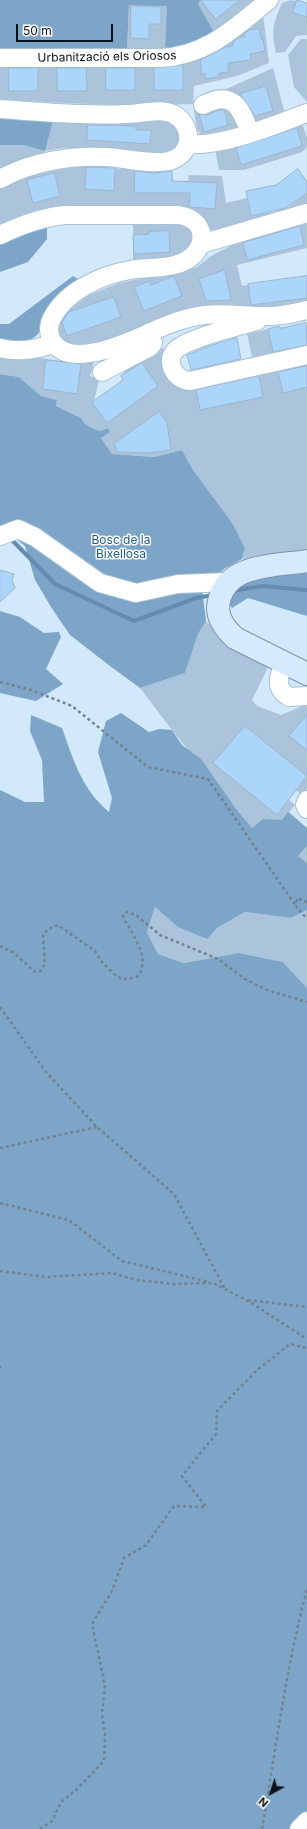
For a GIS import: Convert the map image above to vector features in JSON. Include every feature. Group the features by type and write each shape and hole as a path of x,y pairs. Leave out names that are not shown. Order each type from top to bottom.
{"main road":[{"path":"307,561 247,570 236,575 227,582 219,599 217,609 226,630 235,638 307,674"}],"street":[{"name":"Urbanització els Oriosos","path":"0,58 160,58 182,55 196,51 221,39 269,0"},
{"path":"203,105 220,98 229,100 238,105 250,133"},
{"path":"0,109 110,115 160,111 172,113 180,118 185,125 189,138 185,152 169,161 146,161 105,157 75,158 43,163 19,170 0,179"},
{"path":"188,144 206,143 250,133 307,113"},
{"path":"200,244 307,213"},
{"path":"0,235 48,216 179,215 189,217 197,223 202,236 200,244 190,257 178,264 130,270 114,274 98,280 68,299 52,318 49,328 49,336 54,344 60,350 68,353 96,352 120,345 167,324 193,317 208,315 290,315 307,310"},
{"path":"271,316 189,342 177,348 172,355 171,363 177,377 183,381 190,381 307,355"},
{"path":"102,372 150,347 153,343 150,332"},
{"path":"0,348 17,351 31,350 54,344"},
{"path":"6,533 18,529 35,537 100,583 136,593 178,584 227,582"},
{"path":"285,663 278,676 280,690 288,697 307,696"},
{"path":"307,800 305,805 307,809"},
{"path":"299,1829 307,1821"}],"path":[{"path":"0,682 31,690 72,706 148,767 208,779 296,906 307,919"},
{"path":"296,906 297,898 307,902"},
{"path":"0,946 13,952 35,972 40,971 45,964 43,935 48,929 58,925 95,951 102,962 114,974 122,979 128,980 138,976 144,960 130,927 124,920 123,915 127,912 136,916 160,935 218,959 245,980 267,990 307,1002"},
{"path":"0,1007 46,1072 97,1127 174,1194 225,1289"},
{"path":"0,1148 97,1127"},
{"path":"0,1203 69,1220 122,1261 213,1283 246,1300 307,1339"},
{"path":"0,1270 46,1277 112,1273 137,1280 173,1284 213,1283"},
{"path":"246,1300 307,1307"},
{"path":"40,1829 52,1821 61,1802 76,1790 104,1761 105,1735 102,1714 105,1685 92,1624 112,1591 124,1558 146,1545 174,1506 206,1507 182,1476 216,1434 217,1411 256,1370 290,1344 307,1348"},
{"path":"262,1829 296,1627 307,1588"}],"shaded area":[{"path":"200,0 255,0 215,34 197,4"},
{"path":"291,0 307,3 307,35 296,36 285,52 276,53 273,32 275,22 282,3"},
{"path":"129,5 168,5 165,49 127,49"},
{"path":"263,14 269,63 237,76 194,86 193,104 133,106 0,100 0,65 183,64 195,60"},
{"path":"301,39 307,39 307,102 294,87 288,55"},
{"path":"273,68 285,114 210,137 201,135 197,129 193,104"},
{"path":"53,121 88,123 162,121 169,122 180,129 182,137 174,151 167,153 113,152 64,148 45,151"},
{"path":"302,123 307,138 307,147 302,152 244,170 219,170 215,149"},
{"path":"0,145 23,145 45,151 43,156 0,174"},
{"path":"87,166 172,171 173,181 188,181 189,175 222,176 226,203 247,198 251,216 277,211 275,198 281,197 288,207 307,193 307,203 218,233 211,230 198,215 119,207 58,206 33,211 0,225 0,189 42,173"},
{"path":"307,222 307,248 237,265 242,286 307,276 307,303 78,347 60,340 56,324 63,314 89,295 119,283 197,267 211,256 242,240"},
{"path":"133,224 183,225 190,228 194,236 193,244 181,256 133,264"},
{"path":"268,329 274,356 253,361 247,334"},
{"path":"162,348 166,351 170,380 307,362 307,552 242,559 245,548 193,470 182,450 154,457 112,454 101,438 101,431 90,427 81,418 56,406 57,400 41,396 19,377 0,374 0,352 81,364 94,362 90,376 99,380 94,401 123,380 121,376 125,372 122,369 144,355"},
{"path":"206,621 227,642 270,663 252,700 257,706 281,715 307,704 307,789 302,795 234,740 227,748 295,805 289,812 307,828 301,852 307,846 307,871 252,828 172,730 140,688 185,673 198,634"},
{"path":"155,907 206,939 217,928 245,912 291,918 307,910 307,988 283,962 239,953 184,963 158,954 147,932"}],"green space":[{"path":"0,0 200,0 198,4 215,34 194,44 165,49 167,6 129,5 127,49 0,50"},
{"path":"0,117 53,121 45,151 23,145 0,145"},
{"path":"47,226 47,239 28,262 0,272 0,243"},
{"path":"73,276 81,281 36,336 27,342 0,341 0,324 9,324"},
{"name":"Bosc de la Bixellosa","path":"0,374 19,377 41,396 57,400 56,406 81,418 92,428 101,431 108,428 110,432 101,438 112,454 154,457 182,450 193,470 232,523 245,548 242,559 224,569 202,590 206,621 198,634 185,673 140,688 70,635 35,580 25,546 0,526"},
{"path":"307,570 307,616 248,598 232,608 228,602 237,586 262,577"},
{"path":"0,611 20,617 44,633 59,632 61,637 46,669 63,684 36,701 0,693"},
{"path":"121,713 149,732 159,729 172,730 182,745 201,759 237,810 252,828 263,819 282,820 288,812 307,828 307,846 298,856 307,863 307,910 291,918 245,912 217,928 207,939 178,927 155,907 147,932 158,954 184,963 239,953 283,962 307,988 307,1829 0,1829 0,790 25,802 44,802 42,760 30,731 31,715 62,728 75,763 85,784 99,803 109,812 112,798 98,752 106,721"}],"building":[{"path":"201,0 240,0 216,19"},
{"path":"297,0 307,3 307,17 293,13"},
{"path":"131,6 161,7 161,24 149,24 149,39 131,38"},
{"path":"259,29 261,39 263,39 265,51 250,54 251,60 228,63 229,72 219,73 219,77 205,79 205,74 202,74 200,60 225,47 233,46 233,42 239,37 245,37 244,34 249,30"},
{"path":"183,65 183,90 154,90 154,68"},
{"path":"9,68 38,68 38,91 9,91"},
{"path":"57,68 86,68 87,91 58,91"},
{"path":"106,68 135,68 135,90 106,90"},
{"path":"266,86 273,111 255,116 240,94"},
{"path":"224,110 228,125 204,132 199,114 207,115 216,111"},
{"path":"88,125 136,126 136,130 151,130 150,144 87,140"},
{"path":"297,128 302,146 241,165 236,148"},
{"path":"87,167 115,168 114,191 85,189"},
{"path":"298,169 307,182 307,193 285,208 251,216 246,191 276,185"},
{"path":"135,171 154,173 172,171 172,181 217,183 215,209 189,207 190,193 135,193"},
{"path":"55,173 60,196 33,203 27,180"},
{"path":"300,226 304,245 247,260 243,243"},
{"path":"169,231 170,252 134,254 133,235 149,234 149,232"},
{"path":"225,270 231,300 206,301 199,279"},
{"path":"174,276 182,296 144,311 134,287 149,281 151,285"},
{"path":"307,276 307,298 251,305 248,284"},
{"path":"114,297 121,317 67,336 62,322 69,312"},
{"path":"306,323 307,345 273,352 268,329 279,326 280,328"},
{"path":"237,338 241,359 191,370 187,355 209,346"},
{"path":"46,360 81,364 77,394 43,389"},
{"path":"142,363 158,386 107,423 92,402 123,380 121,376"},
{"path":"307,366 307,387 283,393 278,372"},
{"path":"259,376 263,397 200,410 196,390"},
{"path":"159,412 167,422 171,450 148,453 118,452 114,444"},
{"path":"0,570 14,574 12,580 15,588 0,602"},
{"path":"307,715 307,750 289,736"},
{"path":"245,726 307,776 277,815 213,763"}],"waterway":[{"path":"9,537 55,584 134,621 196,598 214,595"},
{"path":"232,591 263,586 307,590"}]}
